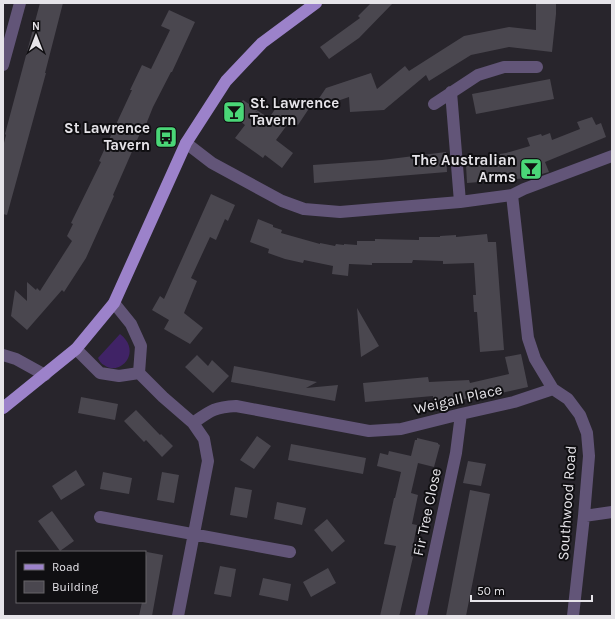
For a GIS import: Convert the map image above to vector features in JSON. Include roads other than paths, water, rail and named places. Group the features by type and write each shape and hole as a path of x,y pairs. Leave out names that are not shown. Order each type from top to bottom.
{"main road":[{"path":"3,408 76,349 114,303 186,143 226,81 262,43 316,3"}],"street":[{"path":"3,65 20,3"},
{"path":"434,104 478,75 504,67 537,67"},
{"path":"451,92 460,202"},
{"path":"186,143 212,163 282,201 304,209 340,212 512,196 524,188 612,156"},
{"name":"Southwood Road","path":"512,196 528,338 535,359 553,389 568,399 580,416 587,433 589,456 573,616"},
{"path":"114,303 131,324 141,346 139,373 163,397 193,423 204,439 208,461 178,616"},
{"path":"76,349 100,372 119,376 139,373"},
{"path":"3,355 16,359 45,375"},
{"name":"Weigall Place","path":"193,423 209,412 221,407 236,406 368,430 401,429 514,402 553,389"},
{"name":"Fir Tree Close","path":"421,616 456,453 461,414"},
{"path":"584,516 612,512"},
{"path":"100,517 290,552"}],"place":[{"name":"St. Lawrence Tavern","path":"234,112"},
{"name":"St Lawrence Tavern","path":"166,137"},
{"name":"The Australian Arms","path":"531,169"}]}
